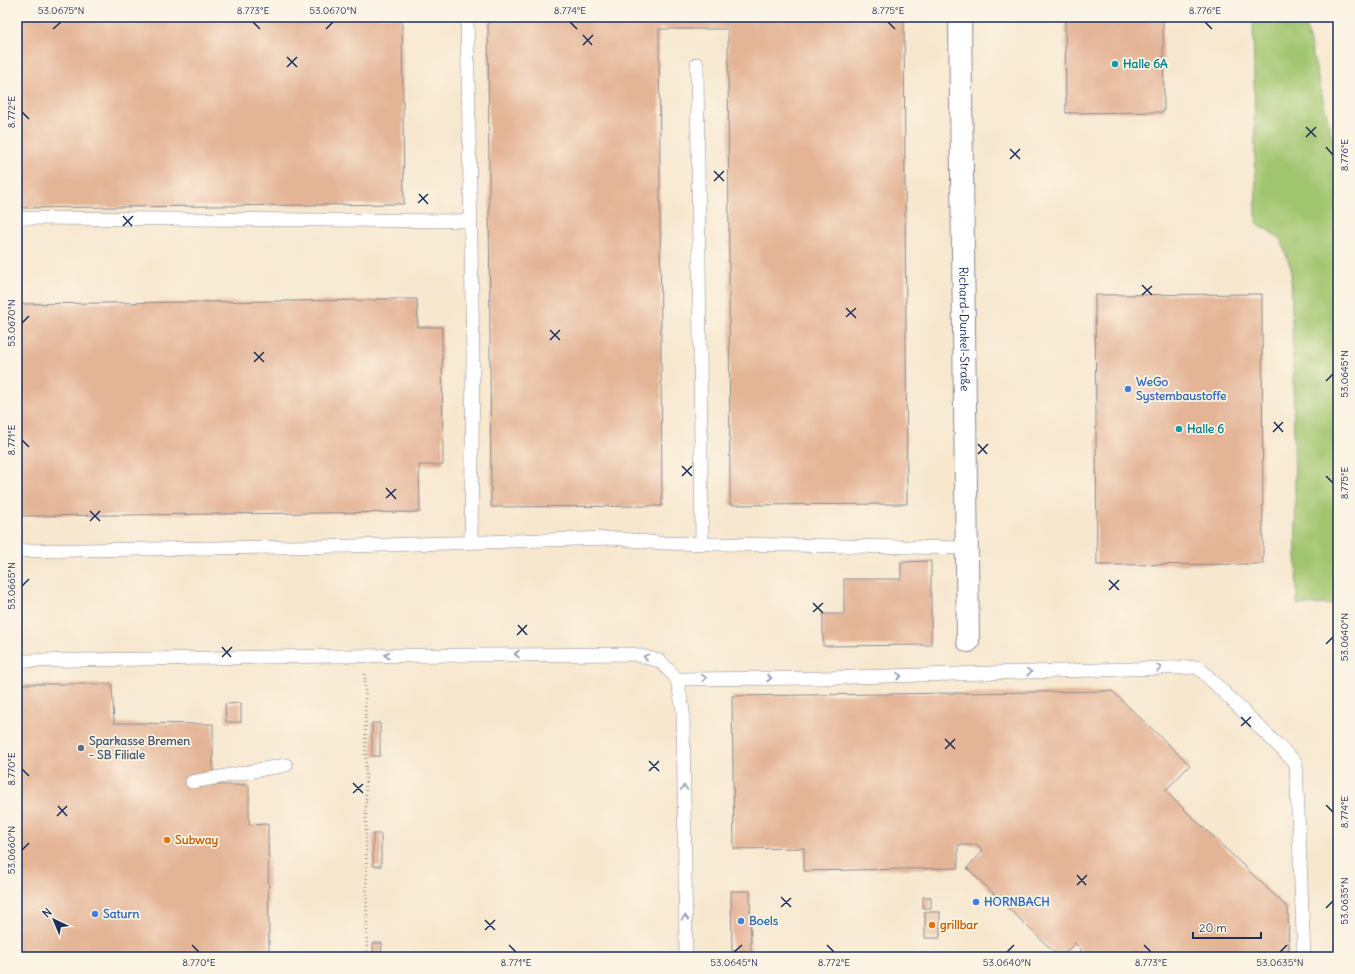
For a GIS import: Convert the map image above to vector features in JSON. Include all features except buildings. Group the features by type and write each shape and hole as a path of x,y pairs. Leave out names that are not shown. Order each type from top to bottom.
{"street":[{"name":"Richard-Dunkel-Straße","path":"960,17 968,641"}],"lane":[{"path":"467,17 473,358 471,542"},
{"path":"697,64 702,544"},
{"path":"17,218 471,221"},
{"path":"17,551 352,546 612,538 659,543 966,548"},
{"path":"17,661 336,656 633,654 660,661 677,679 683,710 686,957"},
{"path":"677,679 821,678 1198,667 1296,763 1304,957"},
{"path":"192,782 286,766"}],"path":[{"path":"365,656 367,957"}],"green space":[{"path":"1253,17 1304,17 1338,163 1338,604 1297,605 1291,268 1280,239 1256,222"}],"place":[{"name":"Halle 6A","path":"1115,64"},
{"name":"WeGo Systembaustoffe","path":"1128,389"},
{"name":"Halle 6","path":"1179,429"},
{"name":"Sparkasse Bremen - SB Filiale","path":"81,748"},
{"name":"Subway","path":"167,840"},
{"name":"HORNBACH","path":"976,902"},
{"name":"Saturn","path":"95,914"},
{"name":"Boels","path":"741,921"},
{"name":"grillbar","path":"932,925"}]}
